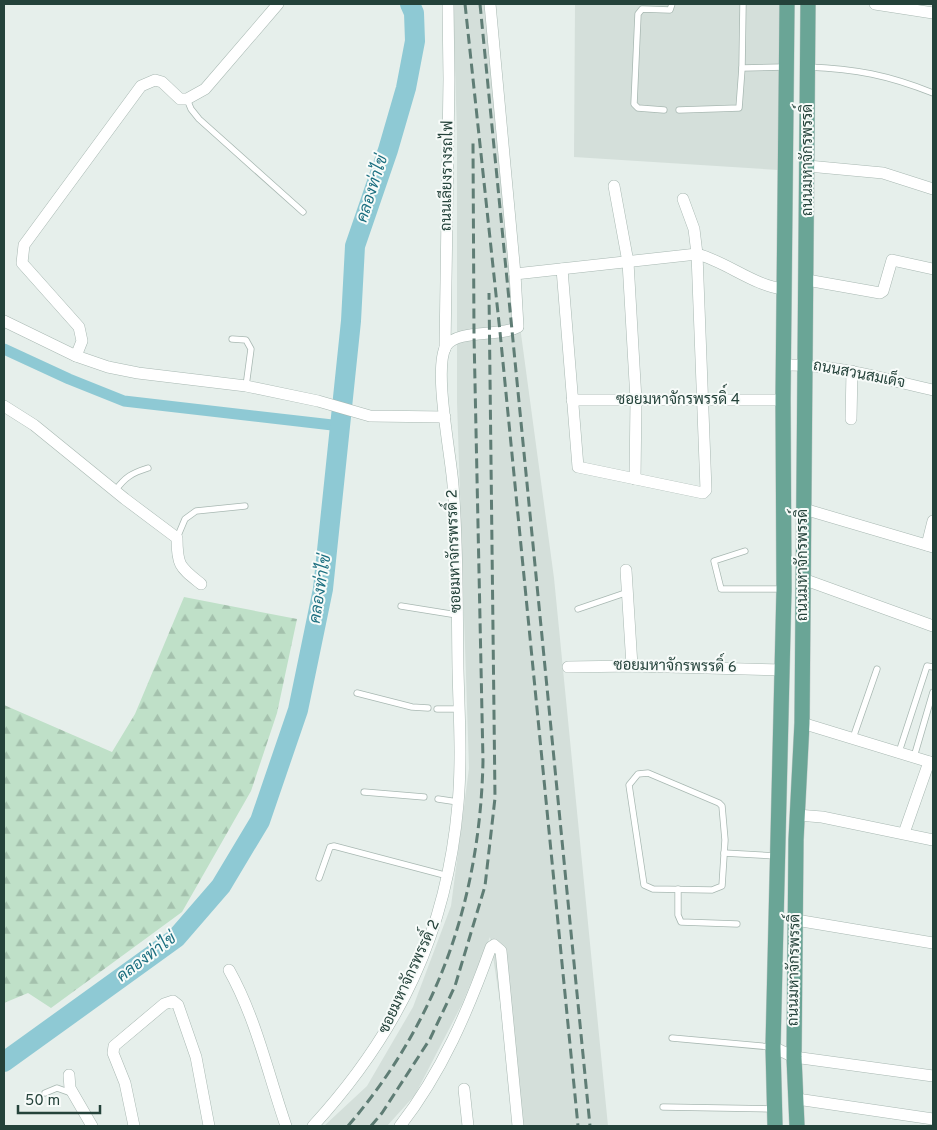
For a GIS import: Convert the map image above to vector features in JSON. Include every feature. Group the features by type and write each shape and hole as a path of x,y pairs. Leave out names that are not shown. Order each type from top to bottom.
{"main road":[{"name":"ถนนมหาจักรพรรดิ์","path":"775,1126 773,1047 784,588 783,400 787,4"},
{"name":"ถนนมหาจักรพรรดิ์","path":"797,1126 794,1057 798,815 802,723 808,4"}],"street":[{"path":"76,356 82,341 79,327 22,263 24,245 141,86 155,80 162,82 180,99 187,99 205,89 278,4"},
{"name":"ถนนเลียงรางรถไฟ","path":"445,348 449,69 448,4"},
{"path":"445,348 451,340 474,335 512,331 518,327 515,274 490,4"},
{"path":"875,4 933,13"},
{"path":"808,166 882,173 933,189"},
{"path":"614,186 628,262 636,400 635,479"},
{"path":"562,270 578,467 700,495 705,492 697,254 694,229 683,199"},
{"path":"515,274 697,254 716,259 771,288 784,289"},
{"path":"806,280 880,293 883,291 892,260 933,269"},
{"path":"4,321 76,356 108,367 138,373 246,386 291,395 370,416 445,417"},
{"name":"ซอยมหาจักรพรรดิ์ 2","path":"313,1126 362,1068 398,1011 430,941 448,876 458,802 459,709 454,500 441,373 445,348"},
{"name":"ถนนสวนสมเด็จ","path":"784,365 805,365 852,371 933,390"},
{"path":"851,419 852,371"},
{"name":"ซอยมหาจักรพรรดิ์ 4","path":"572,400 783,400"},
{"path":"4,406 34,425 115,491 178,538 178,561 180,567 201,584"},
{"path":"804,509 930,546 933,520"},
{"path":"626,570 632,666"},
{"path":"803,580 933,626"},
{"name":"ซอยมหาจักรพรรดิ์ 6","path":"568,667 632,666 782,670"},
{"path":"802,723 931,763 904,833"},
{"path":"798,815 822,817 933,840"},
{"path":"796,920 933,943"},
{"path":"400,1126 421,1096 454,1037 491,947 494,945 501,952 518,1126"},
{"path":"229,970 251,1018 286,1126"},
{"path":"134,1126 125,1083 113,1053 114,1046 164,1004 173,1001 178,1005 196,1057 208,1126"},
{"path":"773,1047 794,1057 933,1076"},
{"path":"69,1075 70,1088 92,1126"},
{"path":"464,1089 468,1126"},
{"path":"797,1099 933,1119"}],"lane":[{"path":"664,110 638,108 634,104 638,14 642,9 670,10 672,4"},
{"path":"679,110 739,108 743,4"},
{"path":"742,68 786,67"},
{"path":"808,67 853,69 882,74 933,93"},
{"path":"187,99 191,109 199,119 303,212"},
{"path":"232,339 246,340 251,349 246,386"},
{"path":"115,491 124,478 131,473 148,468"},
{"path":"178,538 185,519 196,510 245,506"},
{"path":"745,551 714,561 721,589 784,588"},
{"path":"578,609 628,592"},
{"path":"401,606 458,615"},
{"path":"899,752 927,666 933,667"},
{"path":"853,738 877,669"},
{"path":"914,757 933,692"},
{"path":"356,694 412,707 428,708"},
{"path":"437,709 459,709"},
{"path":"648,773 719,803 723,810 724,853 722,886 712,890 678,889 653,889 644,885 629,785 638,774 648,773"},
{"path":"364,792 424,798"},
{"path":"438,799 458,802"},
{"path":"320,878 332,846 448,876"},
{"path":"724,853 778,856"},
{"path":"678,889 678,915 681,922 737,924"},
{"path":"672,1038 773,1047"},
{"path":"45,1094 57,1088 73,1094"},
{"path":"663,1107 774,1109"}],"shaded area":[{"path":"453,4 486,4 509,245 554,578 608,1126 519,1126 490,937 462,1004 415,1095 387,1126 324,1126 367,1086 413,1007 451,906 469,768 457,402 457,134"},
{"path":"575,4 779,4 778,170 574,157"}],"green space":[{"path":"184,597 297,619 277,713 251,791 182,912 51,1008 28,993 4,1003 4,705 112,752 135,714"}],"waterway":[{"name":"คลองท่าไข่","path":"4,1062 176,938 221,886 260,821 298,710 323,589 351,321 355,246 388,150 406,88 415,41 414,13 410,4"},
{"path":"4,349 69,379 124,401 341,426"}],"railway":[{"path":"465,4 500,332 578,1126"},
{"path":"480,4 590,1126"},
{"path":"348,1126 380,1086 407,1044 429,1001 448,956 463,909 473,861 480,812 483,761 474,335 473,142"},
{"path":"371,1126 382,1113 430,1039 455,986 485,886 495,798 489,293"}]}
